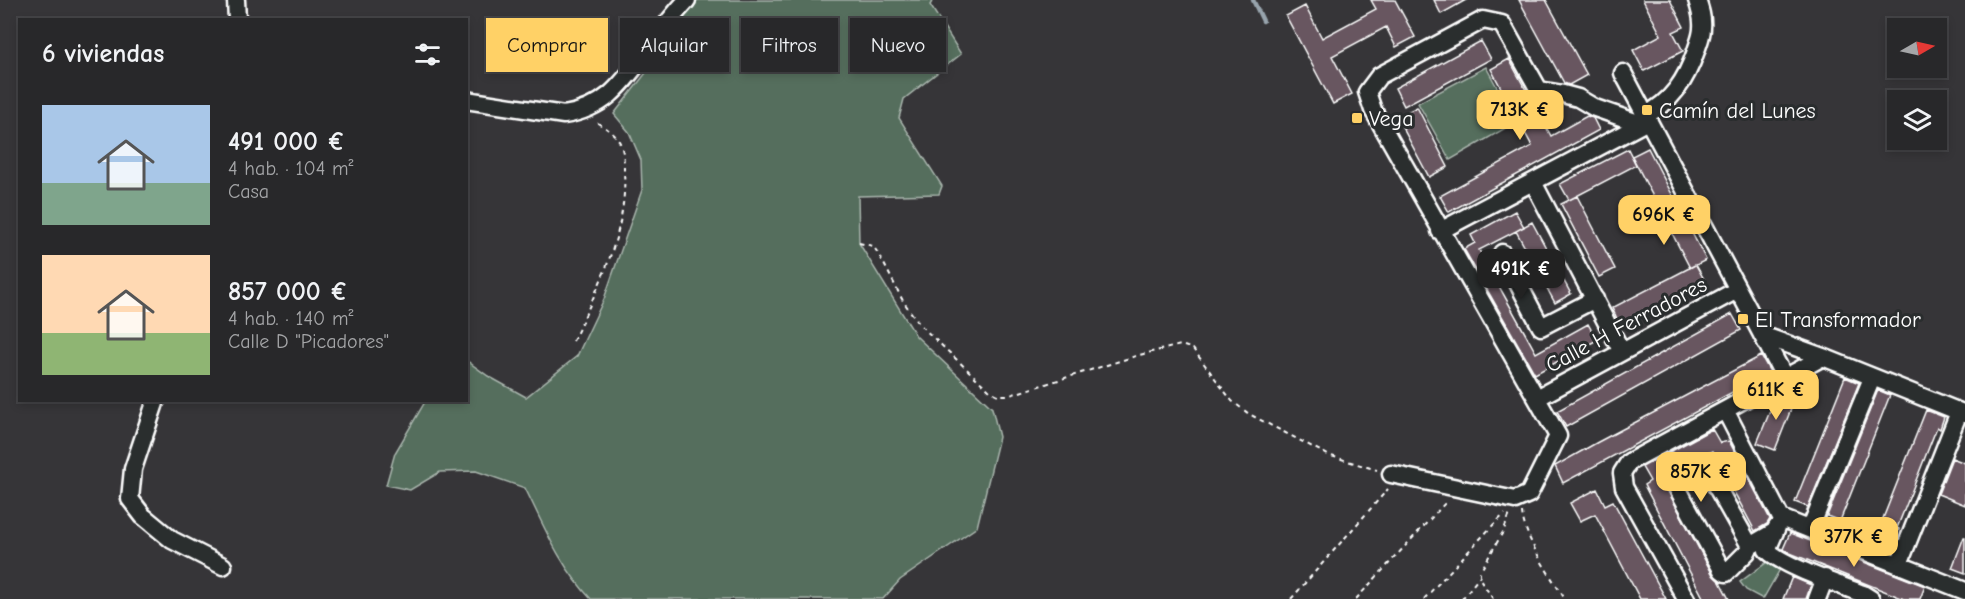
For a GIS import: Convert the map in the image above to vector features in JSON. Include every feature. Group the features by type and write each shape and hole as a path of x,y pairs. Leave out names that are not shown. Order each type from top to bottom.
{"street":[{"path":"236,0 237,18"},
{"path":"468,100 564,115 592,107 615,91 687,0"},
{"path":"1440,231 1644,120 1658,109 1675,93 1689,70 1703,31 1697,0"},
{"path":"1395,475 1515,500 1529,494 1558,436 1372,110 1367,92 1379,76 1483,20 1502,24 1539,90 1578,98 1595,108 1644,120"},
{"path":"1623,73 1644,120 1785,378"},
{"path":"1533,182 1622,352"},
{"path":"1502,252 1541,327 1594,299"},
{"name":"Calle H Ferradores","path":"1537,398 1737,290"},
{"path":"1762,335 1962,413 1899,564"},
{"path":"1686,599 1624,487 1622,473 1629,462 1823,357"},
{"path":"1810,529 1872,378"},
{"path":"155,402 133,469 130,499 144,516 172,540 223,566"},
{"path":"1725,410 1778,525 1767,550 1788,563 1867,596"},
{"path":"1750,546 1706,468 1703,466 1675,480 1674,482 1722,570 1726,573 1748,552 1750,546 1778,525 1810,529 1899,564 1954,592"},
{"path":"1817,599 1825,578"}],"path":[{"path":"573,341 607,267 620,228 625,188 624,157 619,141 606,128 578,112"},
{"path":"859,243 873,246 903,301 920,325 990,391 998,395 1010,395 1138,355 1180,345 1188,346 1193,349 1232,401 1249,414 1328,455 1395,475 1292,599"},
{"path":"1356,599 1459,488"},
{"path":"1521,497 1523,522 1545,568 1565,599"},
{"path":"1424,599 1494,524 1512,509 1480,576 1462,599"},
{"path":"1480,576 1493,599"}],"green space":[{"path":"687,0 933,0 930,5 938,18 850,18 850,72 938,72 904,99 899,118 942,186 939,194 858,196 859,243 916,336 992,408 999,437 977,527 900,580 883,599 591,599 561,559 525,488 476,471 440,472 410,490 386,485 395,453 425,402 468,402 468,362 488,376 526,397 577,356 604,299 642,190 641,160 629,132 614,114 647,72 729,72 729,18 677,18"},
{"path":"946,30 961,54 946,66"},
{"path":"1486,67 1516,122 1450,160 1418,103"},
{"path":"1773,558 1783,564 1763,599 1746,590 1740,582"}],"building":[{"path":"1371,0 1395,0 1415,37 1396,47 1386,27 1332,56 1352,94 1333,104 1286,16 1305,6 1322,38 1376,9"},
{"path":"1434,0 1466,0 1441,14"},
{"path":"1519,0 1546,0 1587,75 1569,85 1564,83"},
{"path":"1643,0 1670,0 1684,27 1673,32 1683,51 1644,71 1633,50 1661,35"},
{"path":"1481,41 1491,59 1404,106 1395,88"},
{"path":"1509,59 1551,136 1587,116 1593,118 1599,130 1449,212 1440,196 1532,146 1491,69"},
{"path":"1417,107 1448,167 1429,177 1397,117"},
{"path":"1648,148 1706,260 1696,265 1705,281 1620,325 1612,308 1690,268 1632,156"},
{"path":"1628,149 1636,165 1569,200 1560,184"},
{"path":"1577,196 1615,269 1599,277 1561,204"},
{"path":"1515,211 1524,227 1479,250 1536,353 1588,324 1597,340 1535,374 1464,249 1475,243 1471,235"},
{"path":"1532,222 1571,294 1555,303 1516,231"},
{"path":"1732,314 1741,330 1566,427 1557,411"},
{"path":"1761,356 1770,372 1563,483 1555,466"},
{"path":"1845,377 1859,383 1808,507 1795,502"},
{"path":"1878,390 1890,395 1840,521 1827,516"},
{"path":"1779,393 1795,399 1775,450 1757,443"},
{"path":"1926,410 1944,417 1940,429 1937,427 1897,528 1899,529 1894,543 1876,536"},
{"path":"1712,429 1720,443 1729,441 1770,519 1767,524 1755,531 1712,451 1670,471 1665,476 1664,483 1713,575 1720,582 1729,599 1704,599 1644,485 1650,481 1642,467"},
{"path":"1952,458 1965,463 1965,505 1938,494"},
{"path":"1597,489 1605,505 1613,501 1666,599 1640,599 1595,514 1580,521 1570,503"},
{"path":"1790,533 1925,586 1920,599 1904,599 1790,553 1783,549"},
{"path":"1965,537 1965,573 1952,568"},
{"path":"1792,577 1811,585 1806,599 1783,599"}],"waterway":[{"path":"1253,0 1263,21"}],"place":[{"name":"Camín del Lunes","path":"1647,110"},
{"name":"Vega","path":"1357,118"},
{"name":"El Transformador","path":"1743,319"}]}
